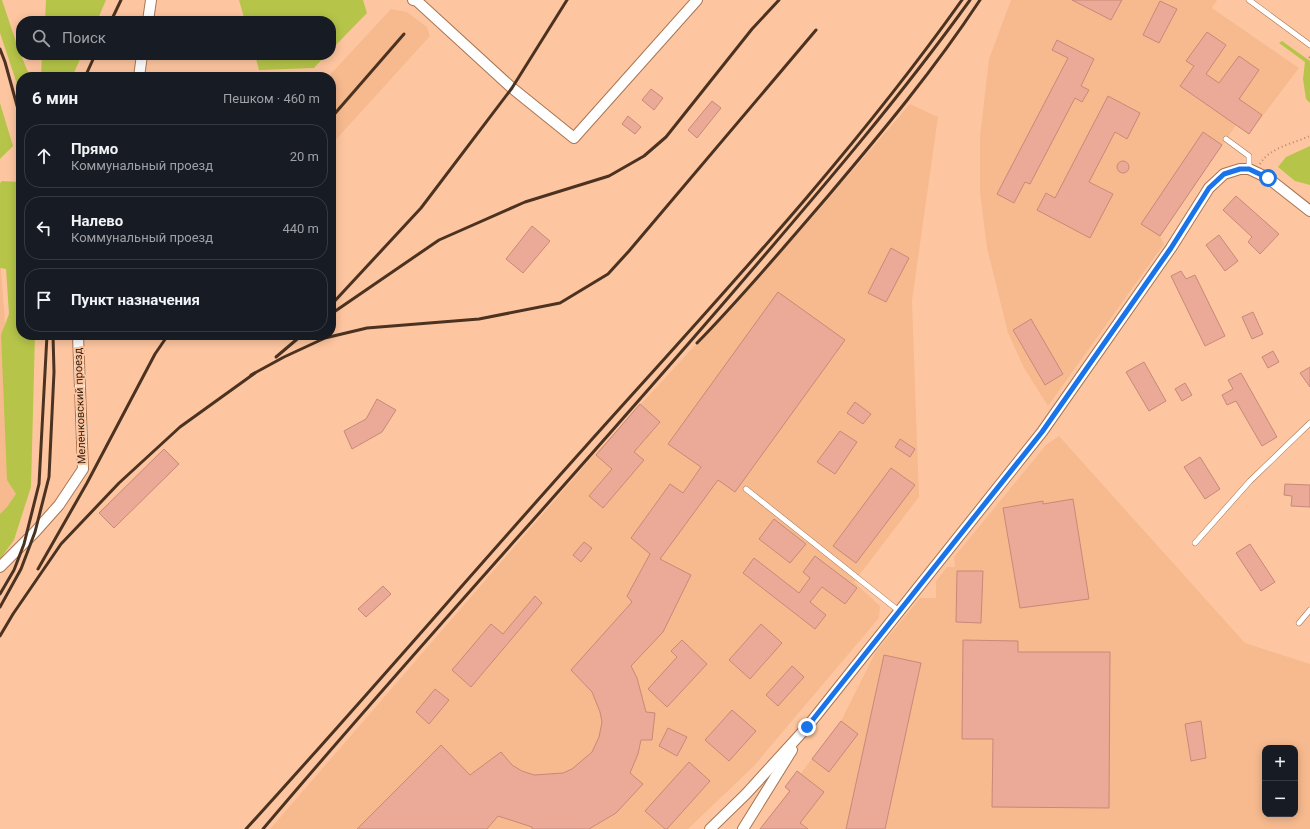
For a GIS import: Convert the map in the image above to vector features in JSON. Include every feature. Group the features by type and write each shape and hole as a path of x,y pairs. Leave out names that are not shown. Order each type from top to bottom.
{"street":[{"path":"149,16 151,0"},
{"path":"413,0 417,1 512,88 574,138 697,0"},
{"path":"140,72 141,60"},
{"path":"710,829 746,794 807,727 1042,432 1171,248 1209,188 1224,174 1240,169 1252,170 1268,178 1310,211"},
{"name":"Меленковский проезд","path":"0,567 35,532 59,505 83,469 78,340"},
{"path":"743,829 807,727"}],"lane":[{"path":"1249,0 1310,45"},
{"path":"1226,139 1249,156 1252,170"},
{"path":"1195,543 1250,481 1310,423"},
{"path":"746,489 898,611"},
{"path":"1299,623 1310,610"}],"path":[{"path":"1252,170 1274,151 1310,136"}],"shaded area":[{"path":"1011,0 1217,0 1212,8 1299,68 1249,134 1236,125 1160,236 1164,244 1048,406 1024,368 1008,333 987,248 980,193 980,136 989,59"},
{"path":"391,9 407,12 427,27 430,36 336,139 336,72 333,72"},
{"path":"910,104 938,117 912,301 919,497 854,582 880,606 879,618 753,767 688,829 270,829 593,456 797,235"},
{"path":"0,256 18,497 0,541"},
{"path":"1059,436 1245,643 1310,664 1310,829 760,829 789,791 785,787 797,771 801,773 841,721 875,653 920,598 936,598 936,581 947,567 955,567 954,557 1046,445"}],"green space":[{"path":"0,0 2,0 16,42 16,60 23,60 28,72 16,72 16,81 0,33"},
{"path":"46,0 106,0 99,16 45,16"},
{"path":"239,0 363,0 367,13 336,45 336,16 244,16"},
{"path":"1282,41 1310,61 1310,103 1306,99 1303,79 1305,62 1279,43"},
{"path":"42,60 80,60 74,72 41,72"},
{"path":"256,60 321,60 314,68 259,70"},
{"path":"0,103 13,146 0,159"},
{"path":"1310,146 1310,185 1295,181 1278,167 1286,157"},
{"path":"2,181 16,182 16,340 35,340 31,487 14,540 0,559 0,514 16,494 7,480 1,335 9,314 6,269 0,268 0,183"}],"building":[{"path":"1072,0 1122,0 1111,20"},
{"path":"1160,1 1177,9 1159,43 1143,35"},
{"path":"1207,32 1226,45 1206,74 1219,83 1239,56 1259,70 1239,99 1262,115 1249,134 1180,86 1194,66 1186,61"},
{"path":"1057,40 1094,59 1081,86 1089,90 1082,102 1075,98 1030,184 1025,182 1014,203 997,194 1068,58 1052,50"},
{"path":"651,89 663,98 654,110 642,100"},
{"path":"1108,96 1140,113 1127,139 1115,132 1089,182 1113,194 1090,238 1037,210 1046,193 1055,198"},
{"path":"712,101 721,108 697,138 688,130"},
{"path":"628,116 641,127 635,134 622,124"},
{"path":"1203,132 1222,145 1160,236 1141,224"},
{"path":"1123,161 1127,163 1129,167 1127,171 1123,173 1119,171 1117,167 1119,163"},
{"path":"1236,196 1279,234 1260,254 1248,242 1252,237 1223,210"},
{"path":"532,226 550,241 523,273 506,259"},
{"path":"1219,235 1238,261 1225,271 1206,245"},
{"path":"891,248 909,258 886,302 868,293"},
{"path":"1181,271 1186,279 1195,275 1225,336 1205,346 1171,276"},
{"path":"778,292 845,340 735,492 718,480 660,559 691,575 663,632 631,666 637,678 646,712 655,713 652,740 641,740 638,754 630,773 643,784 616,813 589,829 532,829 532,827 498,816 487,829 357,829 441,745 470,775 501,752 512,765 522,771 534,775 563,773 572,769 592,752 599,737 602,722 600,712 592,692 571,670 632,602 627,596 650,554 631,538 670,484 683,493 701,467 668,444"},
{"path":"1253,312 1263,334 1252,339 1242,317"},
{"path":"1031,319 1063,374 1045,385 1013,330"},
{"path":"1273,351 1279,362 1268,368 1262,357"},
{"path":"1144,362 1166,401 1149,411 1126,372"},
{"path":"1310,367 1310,387 1300,373"},
{"path":"1241,373 1277,437 1262,446 1236,401 1227,405 1222,395 1233,389 1228,380"},
{"path":"1185,383 1192,395 1182,401 1175,389"},
{"path":"377,399 396,410 382,432 352,449 344,431 366,419"},
{"path":"855,402 871,414 863,424 847,413"},
{"path":"640,404 660,422 634,452 644,460 603,508 589,496 612,469 596,455"},
{"path":"840,431 857,442 835,474 817,462"},
{"path":"900,439 915,449 910,457 895,447"},
{"path":"164,449 179,464 114,528 99,513"},
{"path":"1200,457 1220,489 1205,499 1184,467"},
{"path":"891,468 915,485 856,563 833,546"},
{"path":"1285,484 1310,485 1310,507 1291,506 1292,496 1284,495"},
{"path":"1073,499 1089,599 1020,608 1003,508 1043,501 1043,504"},
{"path":"774,519 806,544 790,563 759,539"},
{"path":"584,542 592,548 581,562 573,555"},
{"path":"1250,544 1275,582 1261,591 1236,553"},
{"path":"815,556 857,588 845,604 822,587 810,602 826,615 815,629 743,573 754,558 799,593 810,578 803,572"},
{"path":"957,571 983,571 981,623 956,622"},
{"path":"383,586 391,594 366,617 358,609"},
{"path":"535,596 542,603 471,687 452,670 491,624 503,634"},
{"path":"761,624 782,643 750,679 729,660"},
{"path":"682,640 707,664 667,707 648,689 677,657 671,651"},
{"path":"963,640 1018,641 1018,652 1110,652 1109,808 992,807 993,739 962,739"},
{"path":"884,655 921,663 885,829 846,829"},
{"path":"792,666 804,677 778,706 766,695"},
{"path":"435,689 449,700 429,724 416,712"},
{"path":"732,710 756,731 729,761 705,740"},
{"path":"841,721 858,734 829,772 812,759"},
{"path":"1201,721 1206,758 1191,761 1185,724"},
{"path":"668,728 687,737 677,756 659,746"},
{"path":"689,762 710,781 667,829 665,829 645,811"},
{"path":"797,771 824,792 800,823 808,829 760,829 790,791 785,787"}],"railway":[{"path":"113,16 121,0"},
{"path":"336,300 421,208 512,88 567,0"},
{"path":"336,311 439,240 525,202 609,176 644,156 666,137 752,29 779,0"},
{"path":"246,829 780,229 874,117 962,0"},
{"path":"263,829 383,690 626,415 833,175 917,71 970,0"},
{"path":"697,343 764,271 868,148 926,76 980,0"},
{"path":"336,335 367,328 479,319 560,303 608,274 816,30"},
{"path":"336,112 404,34"},
{"path":"0,49 16,102"},
{"path":"87,72 93,60"},
{"path":"0,594 14,570 24,544 39,484 47,340"},
{"path":"0,607 21,569 35,532 49,477 54,372 53,340"},
{"path":"38,569 87,483 155,354 165,340"},
{"path":"276,357 296,340"},
{"path":"251,375 284,357 321,340"},
{"path":"0,636 13,614 61,544 119,483 180,427 255,373"}],"route":[{"path":"807,727 1042,432 1171,248 1209,188 1224,174 1240,169 1249,169 1268,178"}]}
